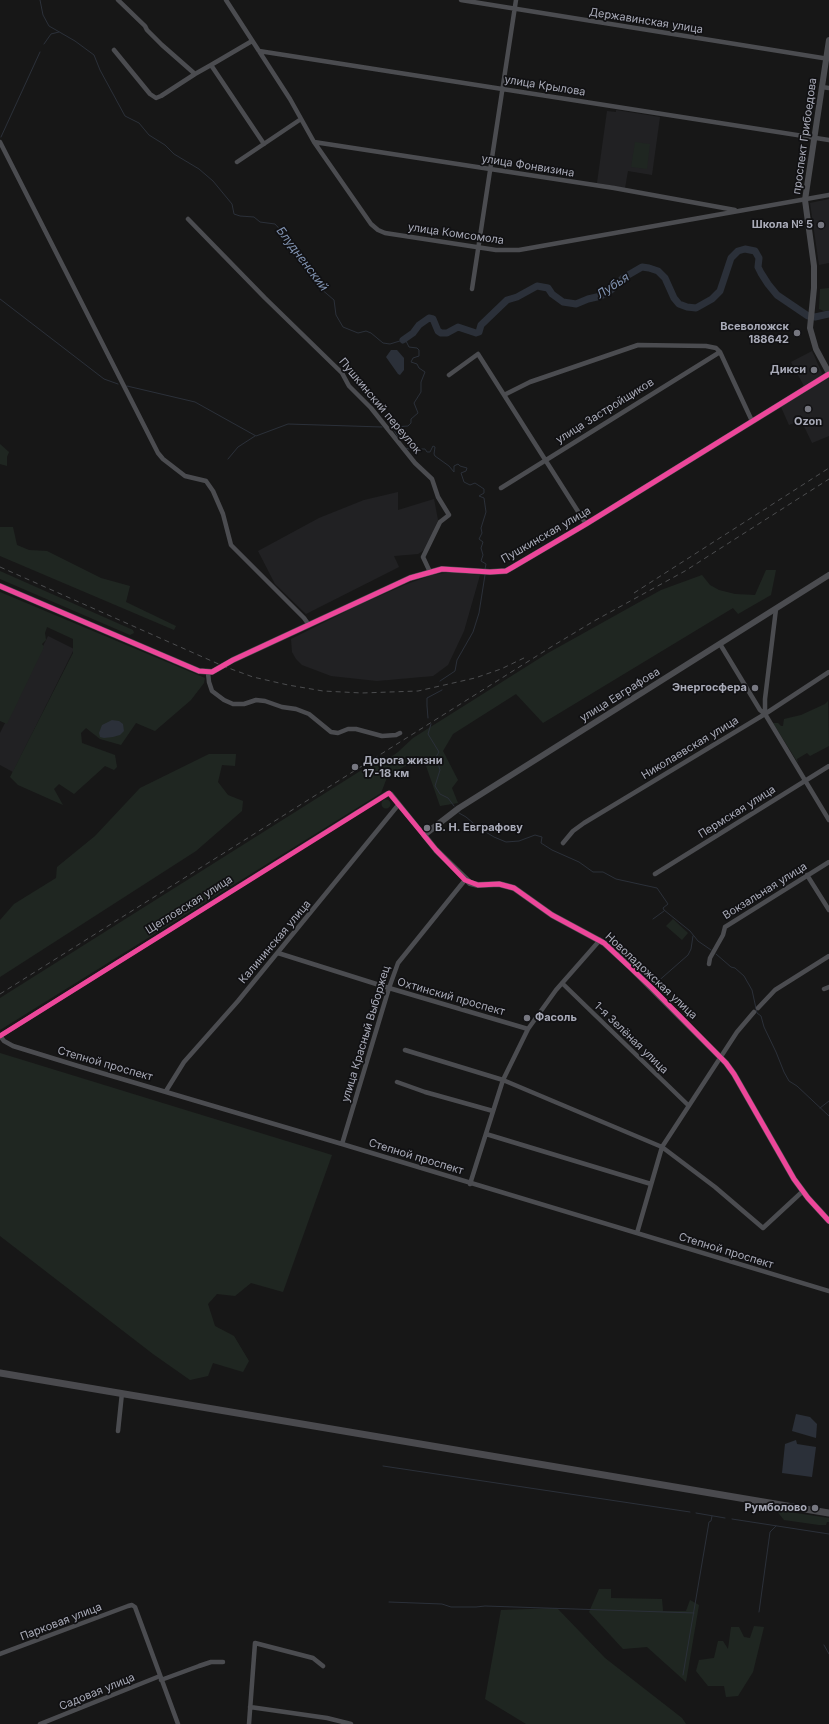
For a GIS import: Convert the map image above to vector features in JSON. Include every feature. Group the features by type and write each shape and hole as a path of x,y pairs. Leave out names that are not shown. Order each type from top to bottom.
{"main road":[{"path":"0,1373 829,1513"}],"street":[{"path":"118,0 162,45 195,74"},
{"name":"улица Комсомола","path":"226,0 314,142 371,224 378,230 385,233 479,248 519,250 829,195"},
{"name":"Державинская улица","path":"461,0 828,59"},
{"path":"472,289 516,0"},
{"path":"114,50 150,94 156,98 252,40"},
{"name":"проспект Грибоедова","path":"829,40 828,59 822,87 805,200 814,266 814,288 810,332 816,349 829,374"},
{"name":"улица Крылова","path":"258,51 829,140"},
{"path":"211,65 264,144"},
{"path":"822,87 829,88"},
{"path":"237,162 301,119"},
{"path":"0,142 158,453 162,459 185,476 206,481 213,491 223,514 231,545 304,618 309,625"},
{"name":"улица Фонвизина","path":"314,142 614,188 738,211"},
{"name":"Пушкинский переулок","path":"188,219 265,298 342,373 349,386 371,408 415,463 432,479 438,497 449,515 440,522 423,557 430,572"},
{"path":"504,394 530,382 638,345 706,346 716,348 720,352 752,421"},
{"name":"улица Застройщиков","path":"502,488 546,459 720,352"},
{"path":"449,375 478,354 586,524"},
{"name":"Пушкинская улица","path":"208,673 216,671 233,660 389,587 430,572 442,569 481,572 506,571 586,524 829,374"},
{"name":"улица Евграфова","path":"424,835 457,809 829,575"},
{"path":"0,586 199,671 208,673 212,691 224,700 233,704 244,704 256,700 296,709 309,714 331,732 338,733 348,729 356,729 382,736 396,735 400,733"},
{"path":"765,714 765,699 776,609"},
{"path":"720,644 760,710 765,714 829,820"},
{"name":"Николаевская улица","path":"563,842 573,831 584,823 765,714 829,672"},
{"name":"Пермская улица","path":"655,874 829,766"},
{"name":"Щегловская улица","path":"0,1036 389,793 399,804"},
{"path":"399,804 424,835 465,880"},
{"name":"Калининская улица","path":"166,1091 184,1062 278,953 399,804"},
{"name":"Вокзальная улица","path":"709,964 710,958 723,935 725,927 829,862"},
{"path":"808,875 829,910"},
{"name":"Новоладожская улица","path":"465,880 473,884 499,884 514,888 552,915 600,940 629,966 721,1057 734,1074 794,1179 829,1221"},
{"name":"улица Красный Выборжец","path":"342,1144 389,988 398,963 465,880"},
{"path":"470,1184 502,1080 528,1029 562,983 600,940"},
{"name":"Охтинский проспект","path":"278,953 389,988 528,1029"},
{"path":"758,1008 771,993 829,956"},
{"name":"1-я Зелёная улица","path":"562,983 688,1105"},
{"path":"637,1233 662,1148 688,1105 737,1032 754,1012"},
{"name":"Степной проспект","path":"0,1036 4,1041 13,1046 829,1291"},
{"path":"405,1050 502,1080 662,1148 715,1187 763,1228 803,1191"},
{"path":"397,1082 425,1092 493,1111"},
{"path":"486,1134 651,1184"},
{"path":"118,1431 122,1394"},
{"name":"Парковая улица","path":"0,1654 132,1605 135,1607 161,1678"},
{"path":"249,1724 254,1643 313,1658 322,1666"},
{"name":"Садовая улица","path":"40,1724 161,1678 211,1662 223,1662"},
{"path":"161,1678 178,1724"},
{"path":"250,1707 327,1718 351,1724"}],"shaded area":[{"path":"616,110 660,117 652,175 628,171 625,188 597,183 607,111 616,112"},
{"path":"635,142 650,144 647,169 631,167"},
{"name":"Школа № 5","path":"829,199 829,263 819,265 810,203"},
{"path":"829,288 829,310 824,311 819,309 820,289"},
{"path":"829,312 829,316 815,320 816,314"},
{"path":"391,350 397,350 404,358 404,370 400,375 386,357"},
{"path":"812,351 822,373 821,376 804,386 791,362"},
{"path":"829,378 829,436 812,443 801,420 789,425 781,407"},
{"path":"0,444 9,452 7,457 7,466 0,464"},
{"path":"398,492 398,510 434,499 438,520 426,549 418,554 394,556 399,567 306,614 275,584 258,551 319,518 364,500"},
{"path":"0,527 13,527 17,545 29,550 47,551 101,578 130,586 126,602 176,626 174,630 0,556"},
{"path":"766,570 776,570 771,595 738,614 733,608 543,723 516,694 453,734 443,751 458,780 452,788 458,803 440,806 423,757 388,775 381,793 0,1030 0,998 365,768 380,765 398,752 413,738 548,653 661,590 702,575 710,585 719,590 735,594 755,595"},
{"path":"0,571 133,630 134,633 130,635 0,579"},
{"path":"452,572 480,575 464,631 448,665 433,676 377,681 331,676 302,665 292,652 291,639 359,605 432,575"},
{"path":"0,592 205,678 204,683 191,700 155,731 136,723 121,745 100,739 86,728 81,733 82,743 115,755 117,767 114,770 105,766 74,794 59,784 54,789 63,805 18,785 10,777 73,653 73,639 47,627 45,633 46,640 42,644 44,647 7,724 0,721"},
{"path":"48,636 74,649 13,772 0,765 0,733"},
{"path":"828,701 829,746 810,756 807,753 797,759 798,763 773,723 778,723 783,726 784,719 801,715 825,704"},
{"path":"112,720 119,721 123,724 124,731 120,735 113,737 100,737 99,733 102,725"},
{"path":"209,754 236,754 235,766 222,765 218,782 228,795 243,801 242,811 196,851 0,977 0,920 14,904 56,878 57,867 95,836 140,788"},
{"path":"386,799 391,804 386,809 381,804"},
{"path":"673,919 688,933 682,940 666,926"},
{"path":"0,1053 332,1155 283,1292 251,1283 235,1296 217,1294 208,1304 215,1326 234,1336 249,1361 243,1372 213,1363 208,1376 190,1380 153,1354 0,1236"},
{"path":"796,1414 810,1417 817,1424 816,1438 792,1431"},
{"path":"796,1440 797,1444 816,1447 812,1477 782,1473 785,1444"},
{"path":"776,1510 829,1518 829,1522 827,1522 826,1525 819,1525 784,1520"},
{"path":"599,1589 611,1589 611,1598 662,1599 663,1611 686,1611 690,1600 699,1605 686,1682 647,1647 623,1649 589,1612"},
{"path":"557,1608 605,1658 682,1718 686,1724 526,1724 485,1699 501,1610"},
{"path":"754,1626 764,1627 753,1672 738,1696 726,1697 724,1686 708,1686 696,1671 699,1660 714,1658 718,1641 723,1641 728,1649 731,1627 739,1627 744,1637 750,1638"}],"waterway":[{"name":"Блудненский","path":"40,0 43,15 49,26 75,41 94,55 100,70 125,116 139,123 149,135 165,145 174,154 199,169 213,181 232,204 234,214 254,217 260,222 275,224 288,238 312,272 320,288 334,300 336,315 343,327 358,333 366,331 371,333 383,343 390,344 403,340 406,341 409,347 417,348 419,350 419,356 413,358 411,362 417,364 419,368 425,372 421,382 421,392 414,403 418,413 411,419 411,423 408,426 395,427 394,430 399,439"},
{"path":"44,44 51,34 59,32"},
{"path":"1,137 40,52"},
{"name":"Лубья","path":"403,340 429,318 433,319 438,331 441,333 447,333 458,327 476,333 479,332 481,325 507,300 517,297 537,286 548,288 552,294 563,302 576,304 601,296 611,290 623,278 642,267 658,271 665,278 674,298 679,304 696,308 712,299 720,291 731,258 738,251 745,249 755,251 759,258 758,267 768,284 777,295 808,316 815,317 829,314"},
{"path":"0,299 104,379 118,384"},
{"path":"127,386 195,402 256,436 288,424 382,427"},
{"path":"228,459 238,447 255,436"},
{"path":"405,448 409,449 417,445 418,449 425,449 427,452 430,452 433,446 435,447 435,456 449,466 454,472 454,466 458,464 467,468 466,471 461,473 464,482 470,485 475,483 484,489 484,493 479,496 484,498 486,512 481,528 482,533 479,539 483,542 481,548 483,555 481,561 486,564 485,569"},
{"path":"440,681 455,671 457,660 473,632 479,613 485,575"},
{"path":"428,718 427,698 442,690"},
{"path":"431,724 428,734 439,752 436,757 440,770 435,786 440,794 448,798 454,806"},
{"path":"459,813 479,828 506,842 519,841 535,835 542,837 541,843 552,850 579,862 593,872 603,872 616,879 657,888 668,904 663,908 664,910 690,931 698,941 711,950"},
{"path":"653,919 664,911"},
{"path":"655,984 688,955 691,949 693,936"},
{"path":"716,954 744,976 752,990 757,1013 761,1016 764,1027 789,1081 797,1086 829,1116"},
{"path":"820,1108 829,1101"},
{"path":"383,1466 690,1512"},
{"path":"696,1513 725,1518"},
{"path":"683,1675 709,1522 711,1521 712,1516"},
{"path":"732,1519 829,1534"},
{"path":"759,1612 770,1532 776,1526"},
{"path":"389,1602 442,1604 451,1607 485,1606 694,1613"},
{"path":"824,1645 829,1654"}],"railway":[{"path":"634,593 829,468"},
{"path":"0,994 551,647 594,621 685,571 829,479"},
{"path":"0,567 223,666 253,677 323,691 362,693 418,691 475,678 501,669 526,657"}],"cycle path":[{"path":"0,586 199,671 212,672 233,660 410,578 442,569 490,572 506,571 586,524 829,374"},
{"path":"0,1036 389,793 436,850 465,880 478,885 499,884 514,888 552,915 604,943 652,988 726,1063 734,1074 794,1179 808,1198 829,1221"}],"place":[{"name":"Школа № 5","path":"821,225"},
{"name":"Всеволожск 188642","path":"797,333"},
{"name":"Дикси","path":"814,370"},
{"name":"Ozon","path":"808,409"},
{"name":"Энергосфера","path":"755,688"},
{"name":"Дорога жизни 17-18 км","path":"355,767"},
{"name":"В. Н. Евграфову","path":"427,828"},
{"name":"Фасоль","path":"527,1018"},
{"name":"Румболово","path":"815,1508"}]}
